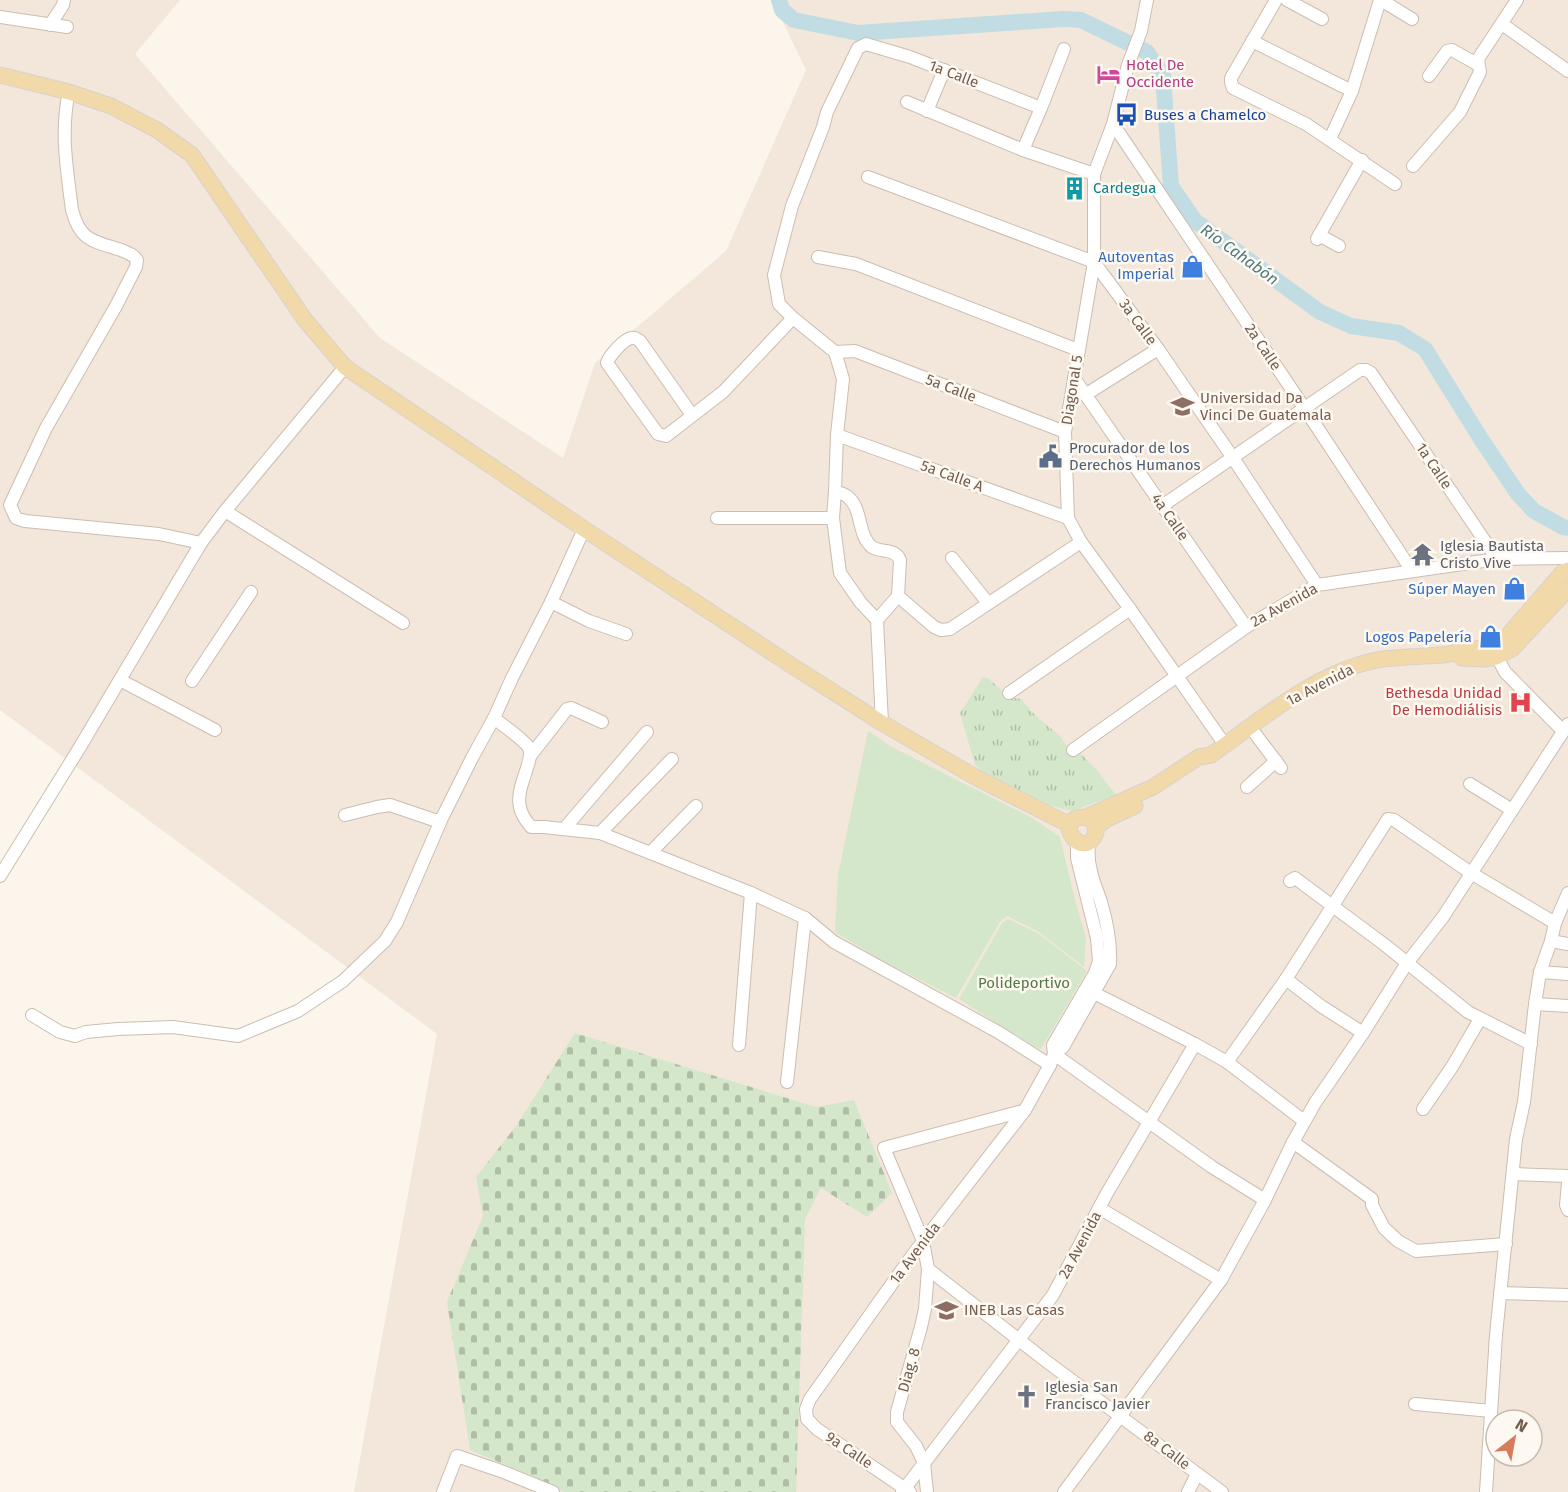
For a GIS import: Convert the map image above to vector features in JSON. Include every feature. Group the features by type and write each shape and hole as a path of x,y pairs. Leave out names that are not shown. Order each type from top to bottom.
{"main road":[{"path":"0,75 69,92 111,106 157,130 192,155 305,320 345,367 584,529 882,723 977,778 1070,825"},
{"path":"1494,652 1565,571"},
{"path":"1494,652 1512,649 1568,589"},
{"name":"1a Avenida","path":"1091,822 1153,787 1199,757 1211,755 1297,694 1350,667 1401,656 1444,655 1484,659 1494,652"},
{"path":"1077,818 1091,822 1095,836 1083,842 1070,835 1070,825 1077,818"}],"street":[{"path":"50,25 64,0"},
{"name":"Diagonal 5","path":"1147,0 1141,31 1128,65 1113,124 1094,174 1094,261 1065,432 1068,518 1081,542 1225,745"},
{"path":"1276,0 1231,78 1233,88 1306,124 1395,184"},
{"path":"1287,0 1322,18"},
{"path":"1330,139 1352,91 1381,0 1412,19"},
{"path":"1413,166 1460,112 1478,80 1480,54 1517,0"},
{"path":"0,17 67,27"},
{"path":"1502,24 1568,71"},
{"path":"1252,41 1352,91"},
{"name":"1a Calle","path":"793,318 779,304 774,275 789,217 827,112 858,48 866,44 910,57 1041,108"},
{"path":"1023,150 1064,49"},
{"path":"1429,76 1449,50 1478,64"},
{"path":"927,111 944,70"},
{"path":"69,92 65,110 64,137 74,220 84,236 133,255 137,260 136,267 46,428 9,505 15,518 25,521 159,534 201,543"},
{"path":"907,102 1023,150 1094,174"},
{"name":"2a Calle","path":"1113,124 1412,571"},
{"path":"1339,246 1318,237 1362,160"},
{"path":"868,177 1094,261"},
{"path":"818,257 856,264 1078,350"},
{"name":"3a Calle","path":"1094,261 1158,349 1317,585"},
{"path":"692,415 640,341 635,338 630,339 609,358 607,363 658,434 666,436 723,393 793,318 835,352 843,379 837,435 833,518 840,573 861,603 877,620 882,723"},
{"path":"1085,395 1158,349"},
{"name":"5a Calle","path":"835,352 855,351 1065,432"},
{"path":"0,876 201,543 345,367"},
{"name":"1a Calle","path":"1305,409 1360,370 1371,373 1497,559"},
{"name":"4a Calle","path":"1074,378 1246,627"},
{"path":"1162,507 1305,409"},
{"name":"5a Calle A","path":"837,435 1068,518"},
{"path":"835,491 849,497 856,508 865,539 874,548 895,553 900,560 898,596 877,620"},
{"path":"225,511 403,623"},
{"path":"717,518 833,518"},
{"path":"32,1015 60,1032 75,1036 86,1032 118,1029 172,1027 238,1036 298,1011 343,981 385,941 397,922 440,822 494,718 584,529"},
{"path":"898,596 934,627 941,630 950,629 1081,542"},
{"path":"1532,557 1565,571"},
{"path":"952,558 988,603"},
{"name":"2a Avenida","path":"1073,750 1246,627 1317,585 1497,559 1568,558"},
{"path":"192,681 251,592"},
{"path":"551,602 590,621 626,634"},
{"path":"1009,693 1130,609"},
{"path":"1064,1492 1221,1280 1265,1200 1304,1121 1407,963 1443,917 1566,727 1504,672 1494,652"},
{"path":"120,680 215,730"},
{"path":"602,722 571,708 531,755 519,791 520,808 531,827 600,833 752,892 805,918 834,942 1052,1060 1150,1122 1212,1167 1265,1200"},
{"path":"494,718 526,744 531,755"},
{"path":"1246,787 1278,764 1250,727"},
{"path":"564,829 647,732"},
{"path":"600,833 672,759"},
{"path":"1470,784 1512,810"},
{"path":"345,815 390,806 440,822"},
{"path":"651,852 696,806"},
{"path":"1227,1062 1286,979 1388,819 1394,819 1471,873 1555,923"},
{"name":"1a Avenida","path":"810,1399 923,1241 1024,1110 1052,1060 1063,1047 1090,992 1099,961 1097,938 1077,858 1083,842"},
{"path":"1290,882 1295,878 1334,906 1468,1012 1531,1044"},
{"path":"739,1045 752,892"},
{"path":"1491,1408 1496,1335 1516,1140 1524,1102 1535,1004 1540,972 1555,923 1568,893"},
{"path":"787,1082 805,918"},
{"path":"1551,941 1568,944"},
{"path":"1540,972 1568,974"},
{"path":"1286,979 1321,1006 1363,1033"},
{"path":"1090,992 1196,1044 1227,1062 1304,1121"},
{"path":"1535,1004 1568,1006"},
{"path":"1423,1109 1452,1067 1480,1019"},
{"name":"2a Avenida","path":"906,1491 924,1463 1053,1295 1099,1208 1196,1044"},
{"path":"928,1269 923,1241 884,1148 1024,1110"},
{"path":"1293,1142 1372,1200 1372,1205 1384,1228 1398,1241 1416,1251 1506,1244"},
{"path":"1513,1174 1568,1176"},
{"path":"1568,1183 1566,1205 1568,1210"},
{"path":"1099,1208 1221,1280"},
{"name":"8a Calle","path":"928,1269 1222,1492"},
{"name":"Diag. 8","path":"924,1463 916,1446 897,1422 897,1412 925,1310 928,1269"},
{"path":"1500,1293 1568,1295"},
{"name":"9a Calle","path":"810,1399 806,1409 807,1419 817,1429 906,1491"},
{"path":"1415,1404 1484,1409"},
{"path":"443,1492 457,1456 553,1492"},
{"path":"924,1463 927,1492"},
{"path":"1486,1492 1487,1468"},
{"path":"1188,1492 1197,1474"}],"shaded area":[{"path":"0,0 180,0 135,54 380,338 563,458 595,363 726,251 806,70 772,0 1568,0 1568,1492 354,1492 437,1034 0,710"}],"green space":[{"path":"983,677 988,678 1011,697 1021,699 1035,715 1061,737 1069,751 1080,753 1096,769 1116,795 1072,811 1034,801 985,774 975,765 960,713"},
{"path":"868,731 892,747 1034,819 1060,837 1086,938 1084,967 1039,932 1007,916 1000,922 956,998 881,960 835,932 838,875"},
{"name":"Polideportivo","path":"1008,919 1039,934 1087,971 1041,1049 959,999 1002,923"},
{"path":"575,1033 816,1107 854,1100 892,1193 867,1217 821,1188 805,1219 796,1492 564,1492 470,1450 447,1302 483,1216 476,1177 516,1126"}],"waterway":[{"name":"Río Cahabón","path":"779,0 782,10 794,20 858,33 1064,19 1081,20 1147,52 1163,76 1171,186 1195,221 1320,312 1351,326 1399,333 1425,349 1518,494 1534,511 1568,528"}],"place":[{"name":"Hotel De Occidente","path":"1108,74"},
{"name":"Buses a Chamelco","path":"1126,115"},
{"name":"Cardegua","path":"1075,188"},
{"name":"Autoventas Imperial","path":"1192,266"},
{"name":"Universidad Da Vinci De Guatemala","path":"1182,407"},
{"name":"Procurador de los Derechos Humanos","path":"1051,457"},
{"name":"Iglesia Bautista Cristo Vive","path":"1422,555"},
{"name":"Súper Mayen","path":"1514,589"},
{"name":"Logos Papelería","path":"1490,637"},
{"name":"Bethesda Unidad De Hemodiálisis","path":"1520,702"},
{"name":"INEB Las Casas","path":"946,1310"},
{"name":"Iglesia San Francisco Javier","path":"1027,1396"}]}
